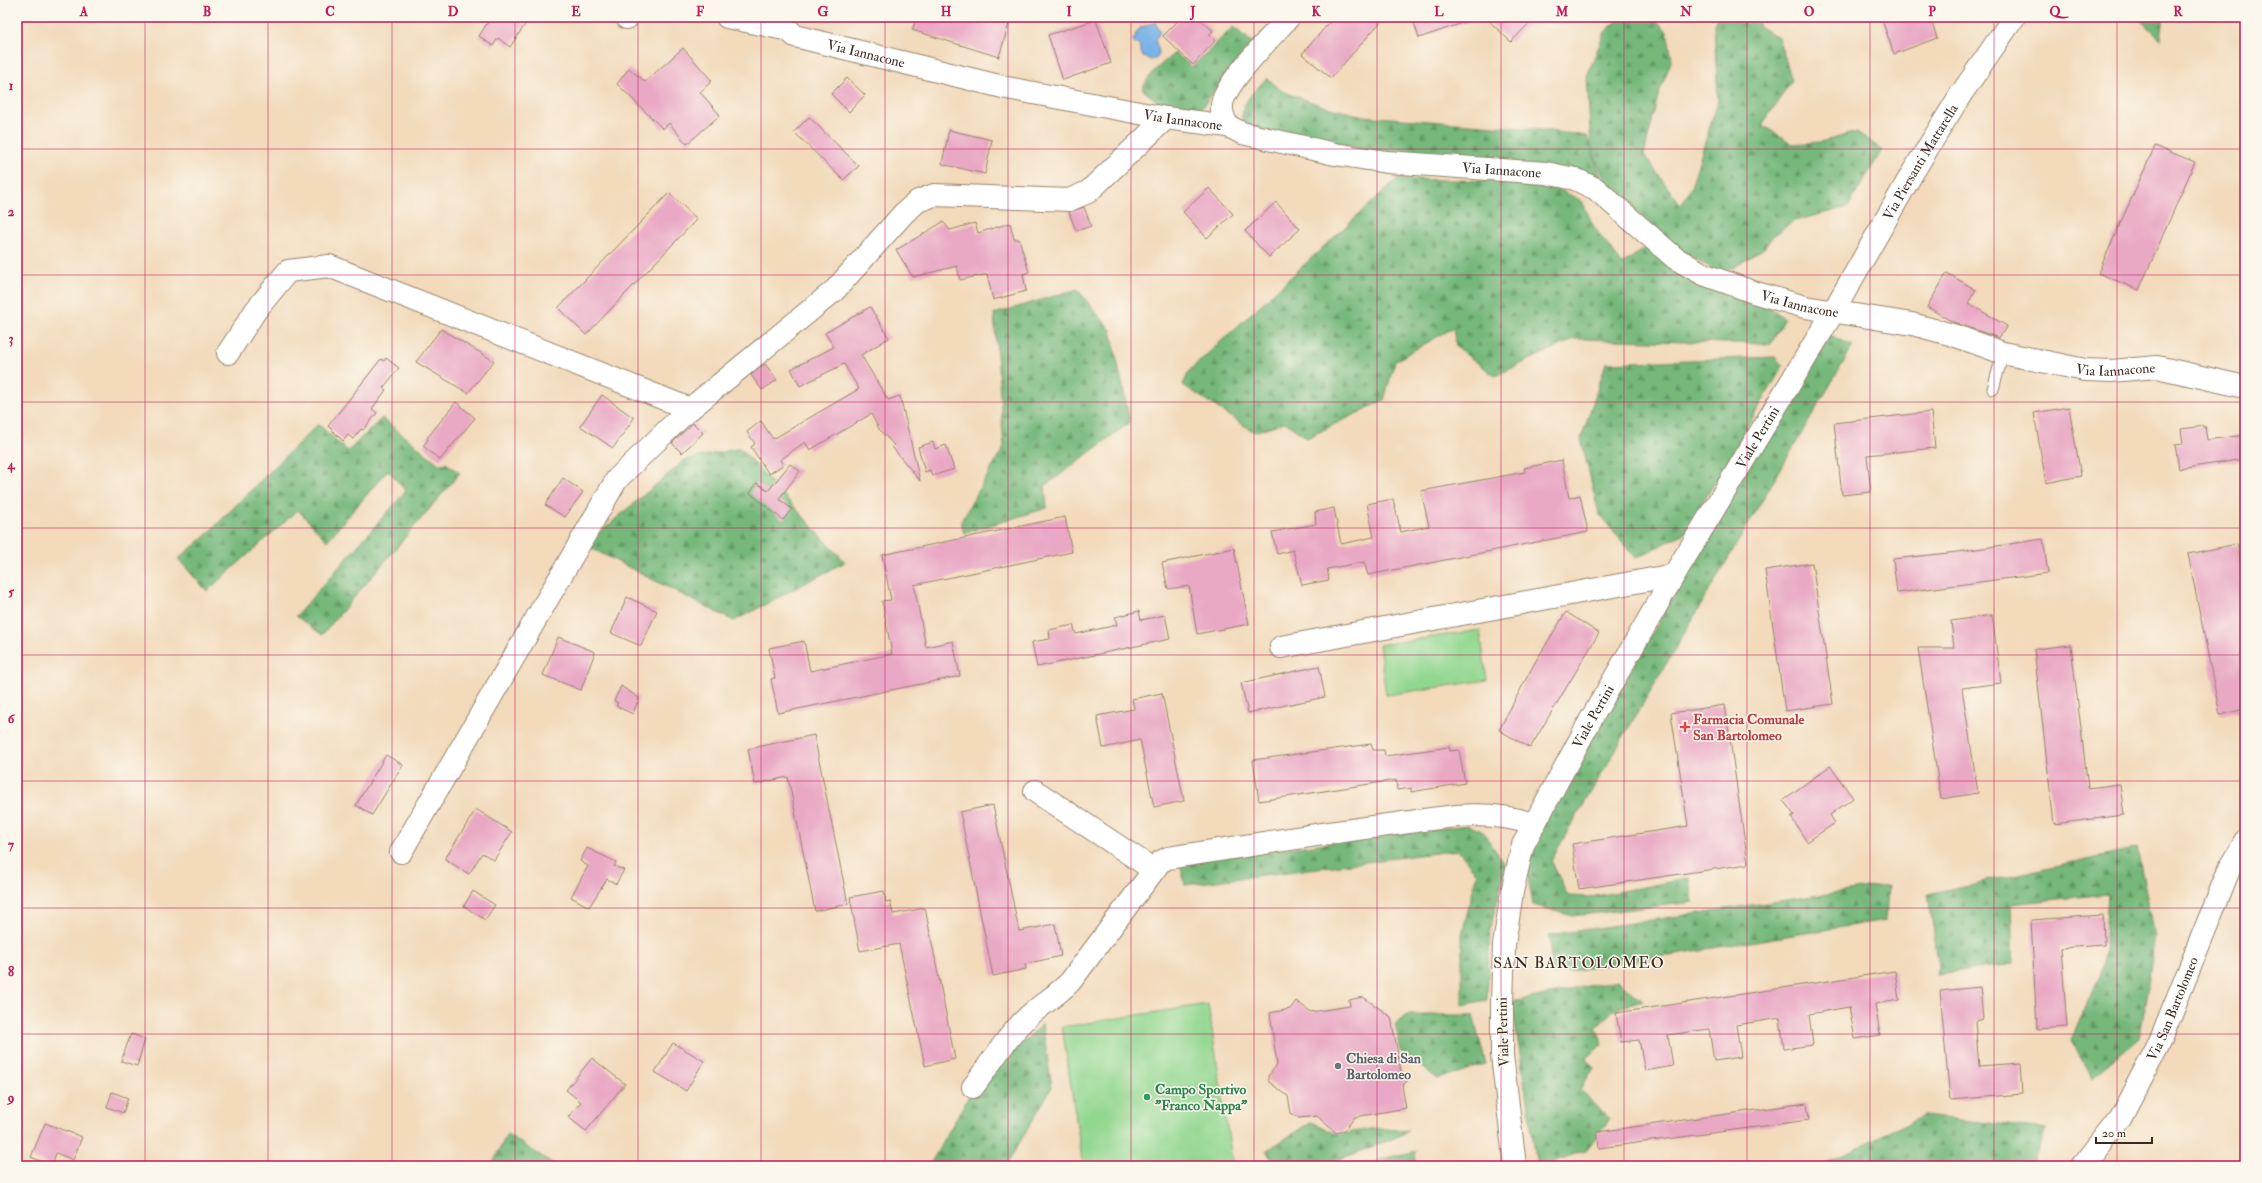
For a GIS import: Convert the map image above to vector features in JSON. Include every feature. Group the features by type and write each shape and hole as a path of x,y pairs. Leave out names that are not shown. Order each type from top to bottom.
{"street":[{"name":"Via Iannacone","path":"727,17 791,24 795,36 1008,88 1166,118 1228,126 1242,133 1328,152 1387,162 1546,172 1575,179 1596,190 1675,258 1703,274 1805,307 1912,324 1953,335 2003,353 2098,372 2157,367 2245,387"},
{"name":"Via Piersanti Mattarella","path":"1832,312 1960,94 2014,17"},
{"path":"1228,126 1222,112 1223,99 1280,20"},
{"path":"400,852 617,479 690,409 835,290 904,214 918,202 934,195 1069,200 1088,192 1166,118"},
{"path":"228,352 256,310 288,271 329,266 690,409"},
{"name":"Viale Pertini","path":"1515,1166 1502,1055 1504,946 1523,845 1532,824 1674,575 1832,312"},
{"path":"1281,647 1674,575"},
{"path":"1035,791 1154,870"},
{"path":"973,1087 1014,1032 1029,1016 1061,992 1070,982 1160,862 1168,858 1354,829 1461,816 1500,816 1532,824"},
{"name":"Via San Bartolomeo","path":"2082,1166 2120,1118 2160,1040 2231,865 2245,841"}],"lane":[{"path":"1993,389 2003,353"}],"green space":[{"path":"1621,17 1653,17 1667,31 1672,59 1658,96 1644,155 1681,206 1691,187 1718,101 1714,26 1718,17 1760,17 1758,26 1778,37 1792,80 1762,125 1793,144 1821,142 1857,132 1882,150 1848,207 1794,221 1773,236 1764,248 1735,267 1716,271 1674,247 1607,185 1592,150 1603,184 1454,166 1251,128 1242,120 1242,114 1246,102 1267,78 1282,91 1322,106 1363,116 1535,129 1587,136 1591,148 1587,76 1604,33"},
{"path":"2137,17 2164,17 2161,40"},
{"path":"1233,27 1253,43 1201,109 1190,115 1168,110 1142,89 1156,69 1175,53 1192,67"},
{"path":"1397,179 1496,181 1554,187 1582,201 1594,227 1622,264 1646,248 1769,307 1785,318 1771,344 1574,339 1495,376 1456,347 1453,328 1395,361 1384,400 1307,438 1285,422 1254,432 1183,385 1189,371"},
{"path":"1077,289 1111,330 1130,422 1045,486 1047,508 964,533 961,521 1004,447 994,314"},
{"path":"1826,333 1853,346 1551,860 1568,896 1591,897 1690,878 1693,902 1573,916 1533,905 1526,867 1548,814"},
{"path":"1775,357 1783,366 1685,533 1636,558 1599,514 1581,439 1606,363"},
{"path":"382,418 439,464 446,463 460,473 322,635 296,616 406,491 388,470 327,541 298,510 207,591 178,559 202,539 318,424 348,451"},
{"path":"740,448 845,562 734,621 585,545 685,460"},
{"path":"1480,630 1487,680 1386,695 1379,645"},
{"path":"1467,825 1482,831 1506,866 1490,929 1487,1000 1462,1005 1462,934 1477,874 1458,850 1185,885 1180,862"},
{"path":"2137,848 2155,936 2140,1038 2092,1078 2071,1041 2103,966 2108,894 2011,904 2013,964 1937,974 1939,966 1928,894"},
{"path":"1888,885 1886,920 1552,974 1549,935"},
{"path":"1617,980 1643,1001 1614,1009 1596,1028 1603,1044 1586,1058 1594,1068 1580,1089 1610,1120 1586,1150 1542,1166 1537,1166 1512,1002"},
{"name":"Campo Sportivo \"Franco Nappa\"","path":"1208,1004 1233,1166 1083,1166 1062,1027"},
{"path":"1407,1015 1473,1015 1486,1064 1438,1079 1401,1051 1395,1024"},
{"path":"1042,1024 1052,1087 1006,1166 929,1166 970,1094"},
{"path":"1923,1116 2046,1129 2032,1166 1821,1166"},
{"path":"1312,1122 1338,1135 1374,1128 1409,1131 1390,1140 1322,1166 1276,1166 1267,1150"},
{"path":"507,1134 557,1166 491,1166"},
{"path":"1416,1151 1414,1166 1352,1166"}],"water":[{"path":"1155,22 1160,32 1155,40 1159,52 1157,58 1151,60 1143,57 1138,43 1135,44 1133,39 1136,38 1135,35 1140,28"}],"building":[{"path":"491,17 517,17 526,23 510,47 498,38 493,46 479,36"},
{"path":"917,17 1011,17 999,57 912,30"},
{"path":"1182,17 1198,17 1213,31 1209,35 1215,41 1193,65 1163,36"},
{"path":"1334,17 1385,17 1331,78 1302,54"},
{"path":"1412,17 1473,17 1474,19 1419,38"},
{"path":"1485,17 1535,17 1511,42"},
{"path":"1881,17 1930,17 1937,38 1894,54"},
{"path":"1096,20 1111,63 1063,80 1048,35"},
{"path":"683,48 712,81 700,92 720,115 687,144 669,123 663,129 617,84 629,68 645,82"},
{"path":"847,78 865,95 849,112 831,94"},
{"path":"809,117 859,166 843,180 794,132"},
{"path":"949,130 992,140 985,174 942,164"},
{"path":"2155,146 2195,162 2139,290 2098,273"},
{"path":"1209,188 1233,214 1207,238 1183,212"},
{"path":"669,193 697,219 586,335 558,308"},
{"path":"1276,202 1300,229 1269,257 1245,231"},
{"path":"1084,207 1091,226 1076,231 1069,212"},
{"path":"943,222 950,230 975,223 978,233 1010,223 1014,239 1019,239 1029,272 1023,274 1026,291 993,300 987,274 960,280 957,266 913,277 896,250"},
{"path":"1947,273 1976,290 1968,303 2007,326 1999,338 1953,322 1927,307"},
{"path":"870,307 889,338 861,355 888,400 900,396 920,481 892,447 894,445 879,429 871,414 810,450 805,442 780,460 783,465 769,474 751,447 755,444 747,432 761,421 773,439 859,389 844,364 800,386 791,369 834,347 825,333"},
{"path":"441,329 494,361 468,393 416,362"},
{"path":"386,358 399,368 383,388 386,390 372,409 377,413 363,430 361,429 353,439 348,435 343,441 328,426 381,359 384,361"},
{"path":"765,364 777,380 762,390 751,375"},
{"path":"602,395 634,418 613,448 580,426"},
{"path":"456,402 475,418 440,460 423,446 428,440 427,438"},
{"path":"2069,407 2081,476 2046,483 2034,413"},
{"path":"1931,412 1935,448 1867,455 1871,492 1842,495 1834,423"},
{"path":"693,423 703,433 682,453 672,443"},
{"path":"2205,426 2207,440 2245,435 2245,459 2179,469 2175,445 2183,444 2181,429"},
{"path":"933,442 935,449 946,445 954,469 932,476 930,470 925,472 918,447"},
{"path":"1562,460 1569,498 1580,495 1588,532 1368,575 1364,562 1327,569 1329,580 1302,585 1293,550 1277,554 1272,532 1316,524 1315,512 1334,508 1341,544 1374,537 1367,504 1393,499 1401,532 1429,526 1421,491 1525,472 1524,468"},
{"path":"790,464 800,471 779,499 792,509 783,520 750,493 757,483 768,491"},
{"path":"563,478 583,492 565,517 545,505"},
{"path":"1065,517 1072,552 914,585 926,647 953,641 960,676 778,713 771,679 775,678 769,648 804,641 810,671 892,654 882,601 891,600 882,555"},
{"path":"2043,539 2048,573 1897,593 1893,559 1957,552"},
{"path":"2237,544 2245,584 2245,709 2220,715 2188,554"},
{"path":"1234,548 1249,624 1197,634 1189,586 1168,589 1162,563"},
{"path":"1812,563 1833,704 1785,711 1765,570"},
{"path":"627,597 657,611 641,646 611,633"},
{"path":"1139,611 1141,620 1165,615 1170,639 1037,667 1032,642 1050,639 1049,630 1073,625 1076,634 1117,625 1115,617"},
{"path":"1566,612 1599,633 1530,748 1499,730 1534,664"},
{"path":"1992,615 2001,683 1962,688 1978,793 1941,799 1918,648 1954,648 1951,621"},
{"path":"558,637 595,652 581,690 543,675"},
{"path":"2071,645 2088,788 2120,784 2124,815 2054,824 2034,649"},
{"path":"1319,666 1325,697 1248,713 1241,683"},
{"path":"621,686 639,698 633,714 616,706 618,703 614,701"},
{"path":"1162,693 1184,801 1154,807 1140,740 1103,748 1097,716 1134,709 1132,699"},
{"path":"1725,705 1748,864 1579,889 1572,844 1688,826 1671,713"},
{"path":"814,735 848,904 815,911 788,777 755,784 748,749"},
{"path":"1371,744 1373,750 1384,750 1385,756 1449,747 1450,751 1459,750 1465,783 1411,792 1411,788 1397,790 1396,780 1259,801 1253,760"},
{"path":"386,755 403,765 372,815 356,805"},
{"path":"1830,766 1853,798 1830,815 1835,823 1807,842 1791,817 1794,815 1783,800"},
{"path":"993,805 1019,931 1055,924 1061,956 1025,964 1026,969 993,976 960,812"},
{"path":"476,809 512,832 494,860 482,853 469,874 445,859"},
{"path":"587,848 616,862 614,866 624,870 616,884 607,879 589,907 571,897 588,866 580,861"},
{"path":"473,891 495,905 485,920 464,906"},
{"path":"884,891 886,902 890,901 893,914 925,908 955,1059 925,1066 899,944 860,951 850,897"},
{"path":"2103,915 2104,945 2061,948 2067,1027 2037,1029 2031,920"},
{"path":"1895,971 1899,1000 1875,1004 1880,1035 1855,1039 1849,1007 1809,1014 1813,1045 1784,1049 1780,1018 1736,1025 1741,1057 1714,1061 1709,1029 1668,1035 1673,1066 1645,1071 1639,1040 1621,1042 1616,1013"},
{"path":"1980,987 1983,1019 1975,1021 1979,1066 2020,1063 2022,1094 1950,1100 1940,991"},
{"name":"Chiesa di San Bartolomeo","path":"1363,997 1391,1017 1401,1071 1410,1078 1402,1086 1406,1108 1355,1117 1344,1131 1336,1133 1317,1116 1299,1118 1291,1113 1288,1096 1269,1082 1268,1076 1277,1065 1270,1013 1290,1009 1296,1001 1311,1012 1350,1006 1349,1000"},
{"path":"131,1034 145,1039 137,1066 121,1061"},
{"path":"673,1043 704,1061 686,1091 655,1072"},
{"path":"592,1058 625,1084 586,1131 568,1117 581,1102 566,1090"},
{"path":"112,1092 128,1098 123,1113 107,1107"},
{"path":"1807,1103 1809,1120 1599,1148 1597,1132"},
{"path":"45,1123 82,1137 73,1160 56,1153 52,1166 31,1157"}],"place":[{"name":"Farmacia Comunale San Bartolomeo","path":"1685,727"},
{"name":"Chiesa di San Bartolomeo","path":"1338,1066"},
{"name":"Campo Sportivo \"Franco Nappa\"","path":"1147,1097"}],"district":[{"name":"SAN BARTOLOMEO","path":"1579,963"}]}
